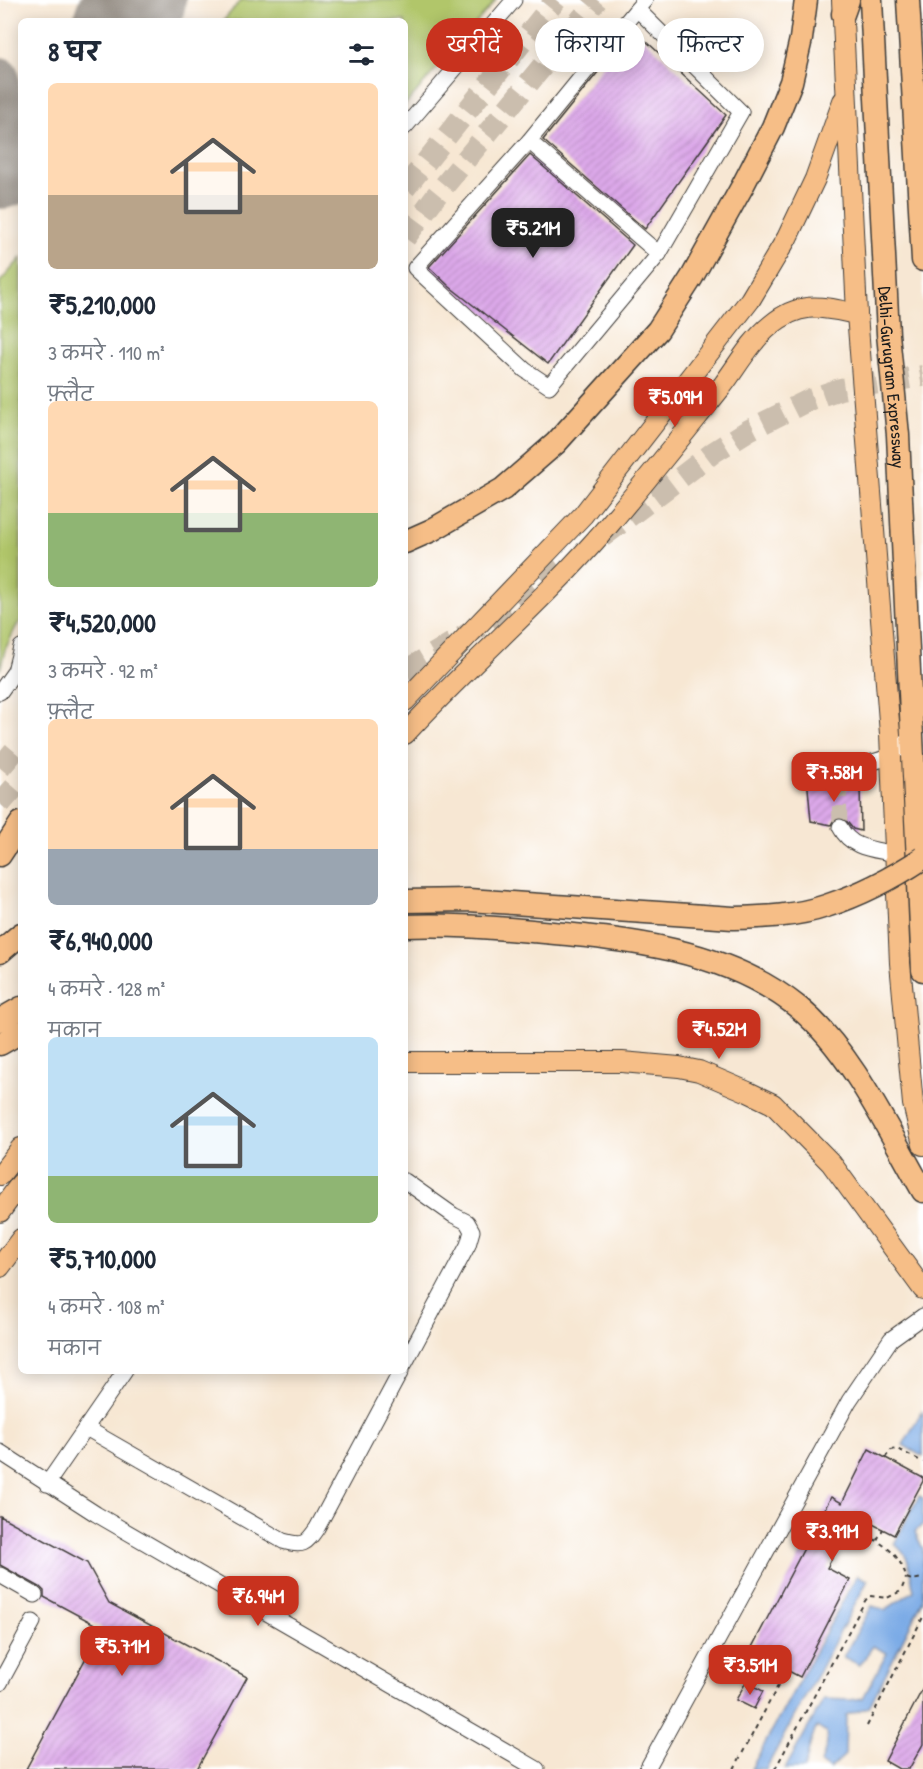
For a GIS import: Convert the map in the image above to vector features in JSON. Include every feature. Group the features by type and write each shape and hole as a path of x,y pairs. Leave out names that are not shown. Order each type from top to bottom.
{"highway":[{"path":"408,541 432,530 503,489 555,443 658,330 692,277 773,127 791,82 801,39 806,0"},
{"name":"Delhi-Gurugram Expressway","path":"871,0 888,334 898,435 923,970"},
{"path":"908,0 923,260"},
{"path":"0,855 18,828"},
{"path":"408,902 468,900 733,918 775,916 825,906 894,876 923,858"},
{"path":"408,926 462,925 589,936 640,943 683,952 747,976 799,1008 827,1038 858,1077 922,1190"},
{"path":"0,952 18,937"},
{"path":"0,1020 18,1010"},
{"path":"0,1044 18,1034"}],"main road":[{"path":"844,5 857,314 891,755 900,963 913,1104 923,1145"},
{"path":"408,698 584,515 750,300 787,238 815,179 847,90"},
{"path":"408,731 513,627 606,528 749,349 771,325 807,307 823,307 857,314"},
{"path":"408,1062 622,1062 679,1067 699,1071 748,1092 773,1104 831,1163 923,1289"},
{"path":"0,1175 18,1152"},
{"path":"0,1212 18,1187"},
{"path":"0,1267 18,1243"}],"street":[{"path":"408,124 514,0"},
{"path":"641,5 741,112 659,254 549,386 525,370 415,268 529,141 641,5"},
{"path":"529,141 659,254"},
{"path":"0,692 15,671 18,659"},
{"path":"839,783 848,770 891,755 912,736"},
{"path":"840,827 846,838 859,847 895,854"},
{"path":"408,1183 453,1215 467,1222 472,1231 468,1245 408,1357"},
{"path":"647,1769 849,1401 891,1340 923,1316"},
{"path":"47,1484 123,1374"},
{"path":"86,1428 284,1541 298,1545 309,1541 317,1528 399,1374"},
{"path":"0,1452 47,1484 537,1769"},
{"path":"0,1575 35,1594"},
{"path":"0,1683 33,1622"}],"path":[{"path":"885,1458 891,1450 897,1449 923,1462"},
{"path":"775,1769 865,1601 869,1596 887,1598 901,1591 906,1578 900,1559 876,1540 849,1526"},
{"path":"876,1540 883,1529"},
{"path":"906,1578 912,1580 923,1578"},
{"path":"867,1726 923,1617"},
{"path":"734,1769 779,1684 770,1679 777,1665"}],"green space":[{"path":"241,0 496,0 480,18 426,18 426,72 434,72 408,102 408,18 226,18"},
{"path":"18,261 18,624 5,650 0,670 0,282"}],"water":[{"path":"923,1412 923,1457 903,1445"},
{"path":"919,1496 923,1498 923,1524 915,1532 923,1549 923,1600 869,1707 846,1715 845,1755 830,1769 821,1763 827,1744 826,1733 817,1727 812,1737 804,1769 785,1769 824,1699 863,1698 887,1653 873,1646 860,1665 843,1657 872,1606 885,1610 914,1591 907,1559 894,1544"},
{"path":"857,1575 868,1580 766,1769 751,1769"}],"building":[{"path":"645,40 657,51 657,72 680,72 726,115 645,229 543,140 598,72 645,72"},
{"path":"530,155 633,245 548,364 450,287 429,267"},
{"path":"807,777 830,781 831,789 839,793 845,791 849,785 860,787 861,831 853,829 845,819 840,817 834,819 831,825 811,821"},
{"path":"869,1449 923,1478 923,1481 894,1535 855,1515 827,1568 850,1580 800,1677 750,1651 831,1497 842,1503"},
{"path":"0,1516 87,1563 109,1603 247,1677 197,1769 26,1769 102,1628 44,1597 44,1591 40,1587 0,1565"},
{"path":"746,1682 763,1691 754,1709 736,1700"},
{"path":"923,1688 923,1744 909,1769 899,1769 885,1761"}],"taxiway":[{"path":"122,18 128,0"},
{"path":"0,76 2,113 0,135"}],"runway":[{"path":"124,18 139,0"},
{"path":"0,162 18,141"}],"tunnel":[{"path":"408,184 556,0"},
{"path":"408,234 435,197 597,0"},
{"path":"602,537 714,452 749,430 811,399 840,389 923,376"},
{"path":"408,669 503,613 564,566"},
{"path":"0,768 18,747"},
{"path":"0,804 18,783"},
{"path":"839,783 840,827"}]}
